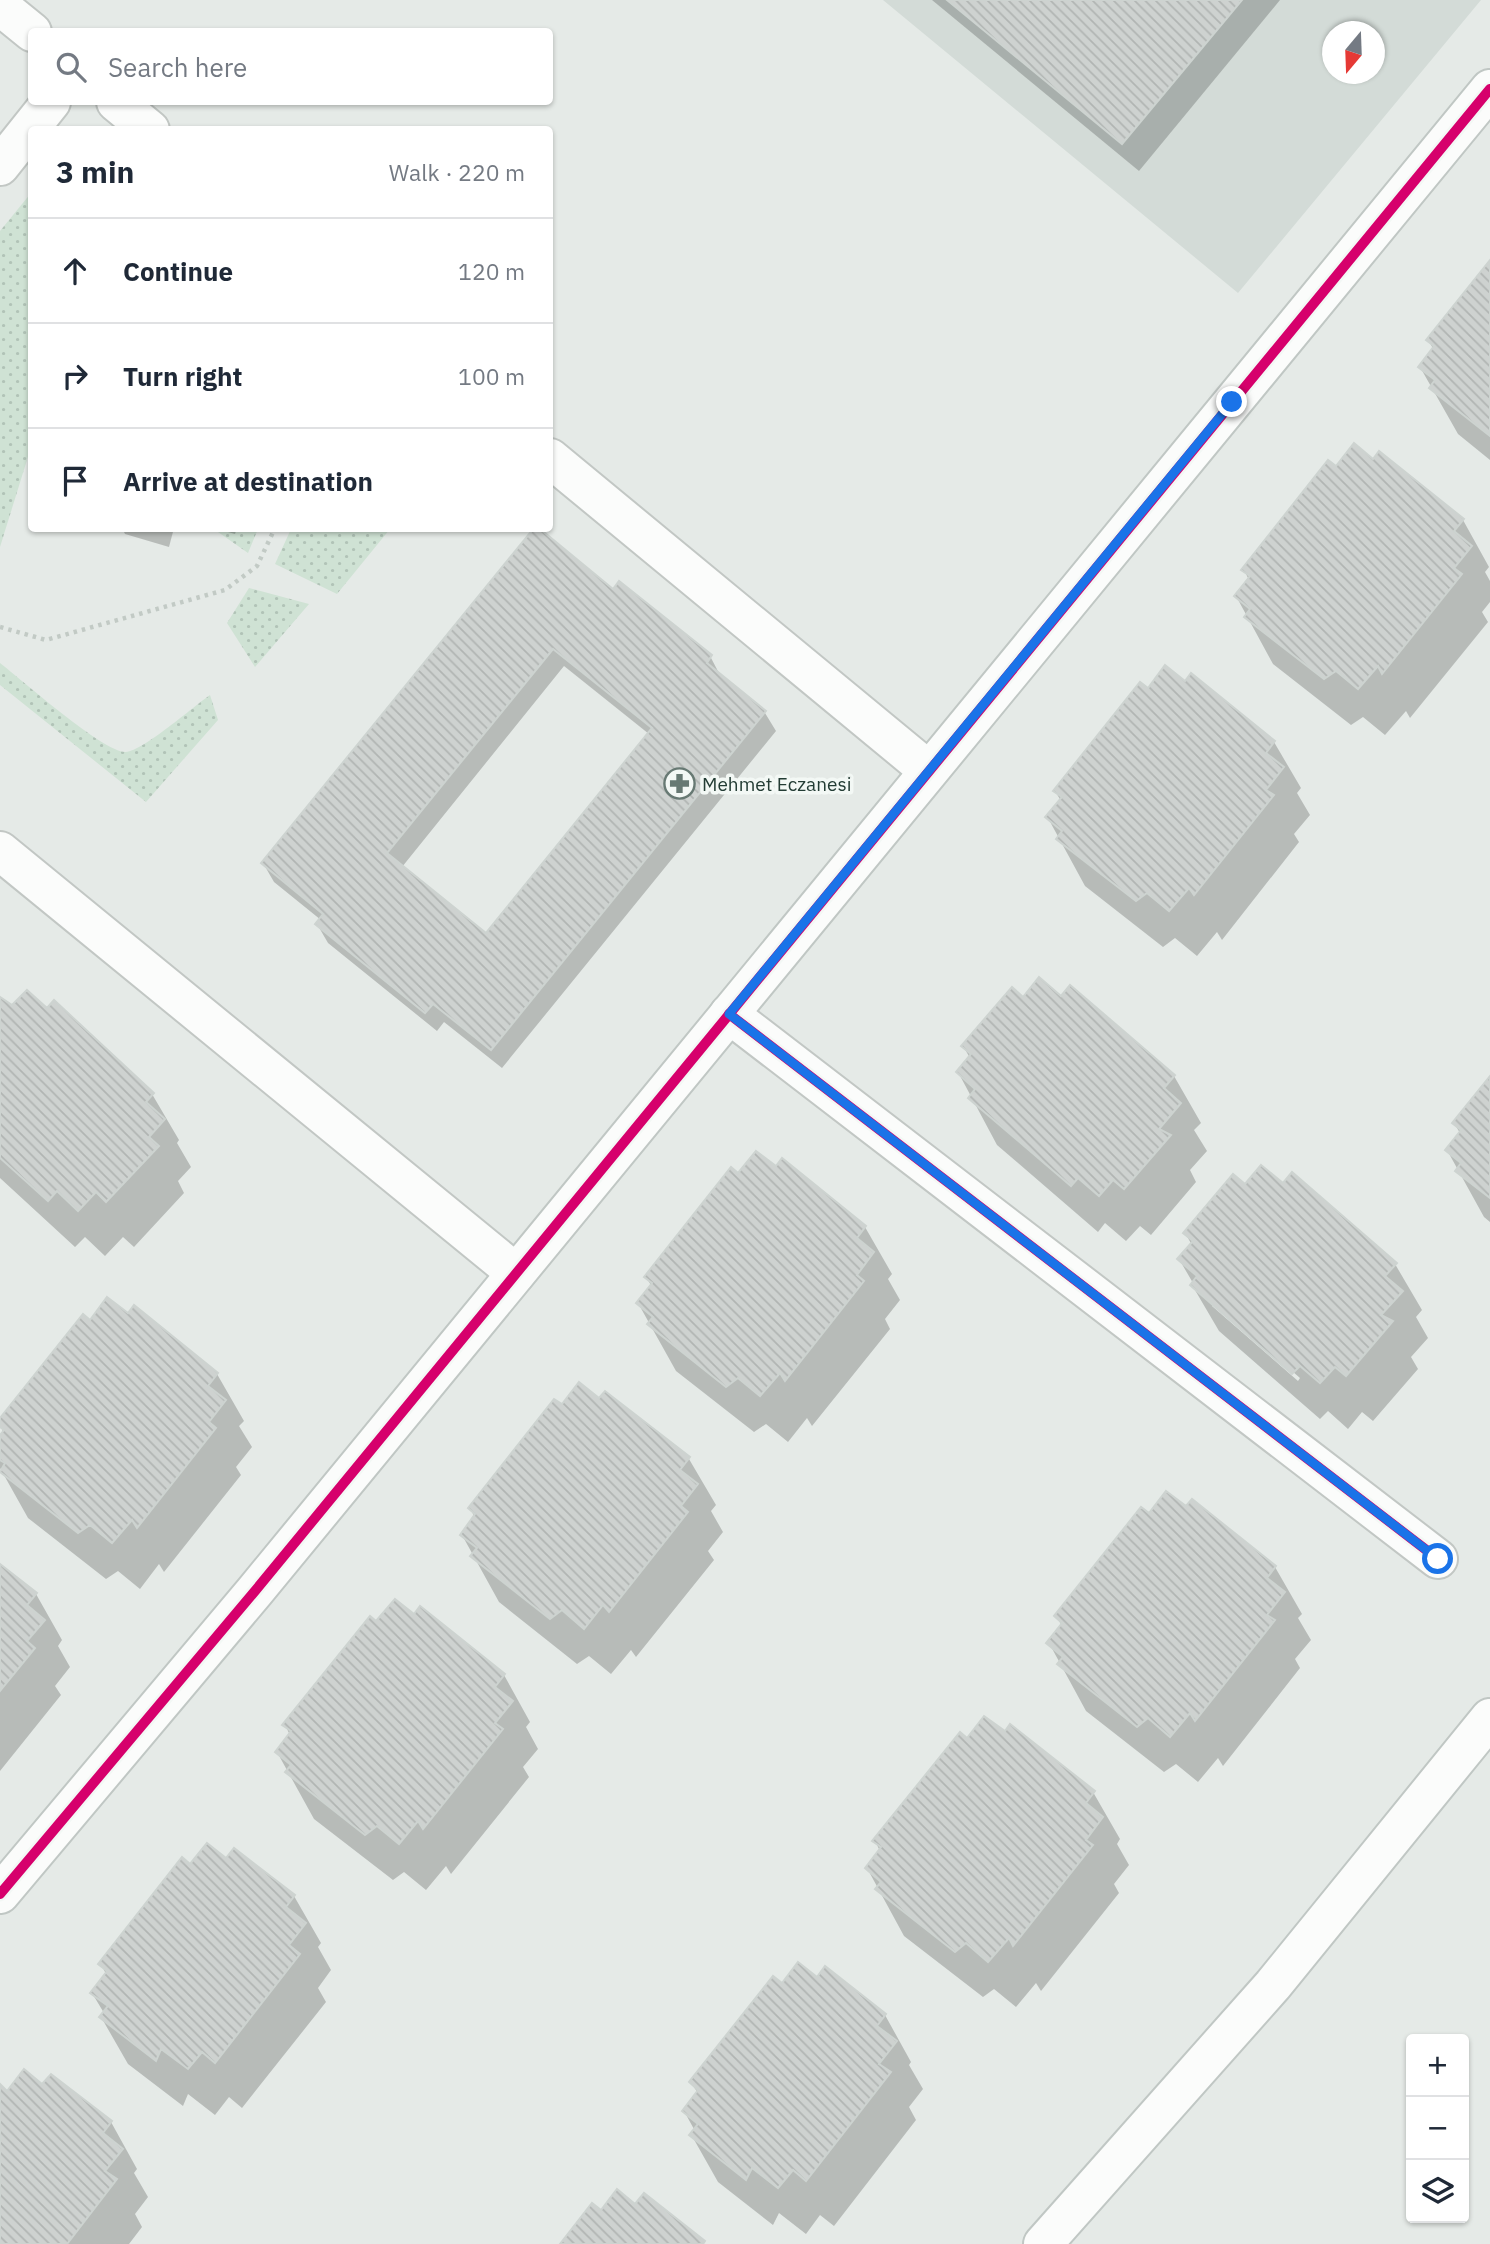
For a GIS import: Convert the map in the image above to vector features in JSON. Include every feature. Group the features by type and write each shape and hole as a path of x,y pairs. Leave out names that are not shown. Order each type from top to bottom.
{"street":[{"path":"0,6 28,29"},
{"path":"0,1894 256,1591 1490,89"},
{"path":"32,126 49,105"},
{"path":"120,105 145,126"},
{"path":"0,166 28,131"},
{"path":"553,460 928,770"},
{"path":"0,851 516,1273"},
{"path":"729,1014 1438,1559"},
{"path":"1042,2244 1273,1985 1490,1718"}],"path":[{"path":"0,627 46,640 225,590 257,565 273,532"}],"shaded area":[{"path":"883,0 1481,0 1238,293"}],"green space":[{"path":"28,197 28,457 0,547 0,231"},
{"path":"218,532 257,532 248,553"},
{"path":"289,532 388,532 337,594 275,564"},
{"path":"249,588 309,604 255,667 227,623"},
{"path":"0,663 82,729 115,749 126,752 156,736 210,695 218,720 146,802 0,685"}],"building":[{"path":"947,0 1242,0 1122,144"},
{"path":"1490,260 1490,436 1429,388 1435,380 1418,367 1434,346 1426,340"},
{"path":"1354,443 1373,459 1379,451 1464,519 1454,531 1472,546 1454,568 1462,574 1382,674 1378,666 1358,689 1336,671 1324,679 1244,617 1250,609 1234,596 1250,576 1241,570 1328,460 1336,466"},
{"path":"531,532 544,532 613,589 619,581 712,655 707,663 766,711 491,1050 433,1004 425,1013 315,924 323,914 261,863","holes":["553,649 652,728 486,933 387,853"]},
{"path":"1165,665 1185,681 1191,673 1275,741 1266,753 1284,767 1266,790 1274,795 1194,895 1189,888 1169,911 1147,893 1136,901 1056,839 1062,831 1045,817 1062,797 1053,791 1140,682 1148,688"},
{"path":"1039,977 1061,996 1070,985 1175,1075 1164,1088 1181,1103 1159,1129 1171,1135 1124,1189 1113,1180 1099,1196 1078,1178 1071,1186 968,1098 975,1089 956,1072 971,1054 961,1046 1012,987 1023,997"},
{"path":"27,990 47,1008 54,1000 154,1093 146,1102 165,1119 149,1137 159,1146 106,1202 96,1192 78,1211 57,1191 48,1201 0,1158 0,997 12,1005"},
{"path":"1490,1076 1490,1198 1455,1171 1461,1163 1445,1150 1461,1130 1452,1123"},
{"path":"756,1151 776,1166 782,1158 866,1226 857,1238 874,1252 857,1275 864,1281 785,1381 780,1373 760,1396 738,1378 726,1387 647,1324 653,1317 636,1303 652,1283 644,1277 731,1167 738,1173"},
{"path":"1261,1165 1283,1183 1292,1172 1397,1263 1385,1276 1403,1291 1381,1315 1393,1321 1346,1376 1335,1367 1320,1383 1300,1366 1292,1374 1190,1285 1197,1276 1177,1259 1193,1241 1183,1233 1233,1174 1245,1184"},
{"path":"107,1297 128,1313 134,1305 218,1373 208,1386 226,1400 209,1422 216,1428 137,1528 132,1520 112,1543 90,1525 78,1533 0,1472 5,1463 0,1460 0,1435 4,1430 0,1427 0,1418 83,1314 90,1320"},
{"path":"579,1382 599,1398 605,1391 690,1457 680,1470 698,1484 681,1506 688,1512 609,1612 603,1605 584,1629 562,1610 550,1619 470,1556 477,1548 460,1535 475,1514 468,1508 554,1399 562,1404"},
{"path":"1166,1491 1186,1506 1192,1499 1276,1566 1267,1578 1285,1592 1267,1615 1275,1620 1195,1721 1190,1713 1170,1737 1148,1718 1137,1727 1057,1664 1063,1657 1046,1643 1062,1623 1054,1616 1141,1507 1149,1513"},
{"path":"0,1564 37,1593 27,1605 45,1620 27,1641 35,1648 0,1691"},
{"path":"395,1599 414,1614 420,1606 505,1674 495,1687 513,1701 495,1723 503,1729 423,1829 418,1821 399,1844 377,1826 365,1835 285,1772 291,1765 275,1752 291,1731 282,1725 370,1616 376,1621"},
{"path":"984,1716 1005,1731 1010,1724 1095,1791 1086,1803 1103,1817 1086,1840 1093,1845 1013,1946 1009,1938 988,1962 966,1943 955,1952 875,1889 881,1882 865,1868 881,1847 872,1841 960,1732 967,1738"},
{"path":"207,1843 226,1858 234,1848 295,1895 286,1907 306,1923 289,1945 300,1954 215,2063 202,2052 188,2069 161,2049 156,2061 99,2017 108,2006 90,1993 107,1971 98,1964 182,1857 190,1864"},
{"path":"798,1962 817,1977 825,1966 886,2014 877,2026 897,2041 879,2064 891,2072 806,2181 793,2170 778,2188 752,2168 746,2180 689,2135 698,2124 682,2111 698,2090 689,2082 773,1976 782,1983"},
{"path":"24,2069 42,2084 51,2074 112,2121 103,2133 123,2149 105,2171 117,2179 67,2244 0,2244 0,2084 7,2091"},
{"path":"617,2189 635,2204 644,2193 705,2241 703,2244 560,2244 592,2203 601,2210"}],"cycle path":[{"path":"0,1894 255,1591 1490,89"},
{"path":"729,1014 1438,1559"}],"place":[{"name":"Mehmet Eczanesi","path":"679,784"}],"route":[{"path":"1232,402 729,1014 1438,1559"}]}
